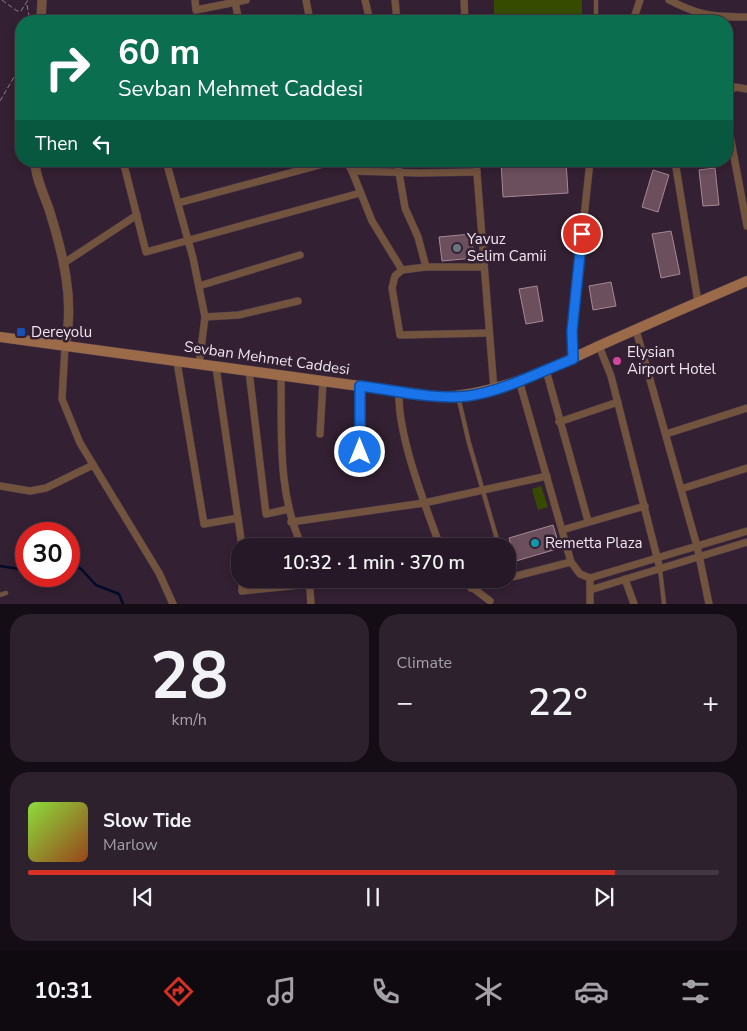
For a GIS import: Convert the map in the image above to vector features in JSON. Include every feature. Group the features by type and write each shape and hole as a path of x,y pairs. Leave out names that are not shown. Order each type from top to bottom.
{"main road":[{"name":"Sevban Mehmet Caddesi","path":"0,337 440,397 458,396 494,390 546,370 747,281"}],"street":[{"path":"41,15 42,0"},
{"path":"195,0 196,10 239,1 239,15"},
{"path":"306,0 309,15"},
{"path":"364,0 368,15"},
{"path":"395,0 396,15"},
{"path":"464,0 465,15"},
{"path":"634,15 640,0"},
{"path":"669,0 692,12 704,15"},
{"path":"733,16 747,17"},
{"path":"733,89 747,89"},
{"path":"733,151 747,226"},
{"path":"37,167 64,263 70,325 65,346 62,399 80,443 159,573 173,604"},
{"path":"125,167 146,252 360,193"},
{"path":"169,167 206,317 199,365"},
{"path":"178,203 312,167"},
{"path":"350,167 372,221 402,270"},
{"path":"398,167 405,208 418,237 426,267"},
{"path":"477,167 494,390"},
{"path":"573,359 572,331 589,167"},
{"path":"676,167 698,302"},
{"path":"352,171 477,172"},
{"path":"64,263 137,215"},
{"path":"199,286 300,255"},
{"path":"484,267 426,267 402,270 395,276 392,288 400,335 489,333"},
{"path":"206,317 239,315 298,301"},
{"path":"636,330 700,557 709,604"},
{"path":"599,346 618,402 659,558 660,569"},
{"path":"177,362 204,524 238,518"},
{"path":"216,367 241,538"},
{"path":"546,370 588,521"},
{"path":"249,371 266,514 289,509"},
{"path":"281,376 283,466 291,522 298,538"},
{"path":"519,380 571,562 580,574 590,578 747,531"},
{"path":"320,434 323,381"},
{"path":"360,386 360,452"},
{"path":"399,391 399,403 406,440 424,503 437,538"},
{"path":"559,422 618,402"},
{"path":"666,434 747,408"},
{"path":"0,486 30,491 46,488 94,465"},
{"path":"681,489 747,468"},
{"path":"291,522 424,503 547,476"},
{"path":"562,530 645,506"},
{"path":"590,590 747,543"},
{"path":"516,575 571,562"},
{"path":"590,578 590,604"},
{"path":"625,579 634,604"},
{"path":"242,588 242,590 259,588"},
{"path":"310,588 311,604"},
{"path":"471,588 490,601"}],"lane":[{"path":"596,0 596,15"},
{"path":"458,396 497,538"},
{"path":"660,569 664,604"},
{"path":"0,595 6,593"}],"path":[{"path":"2,0 17,12 21,11 28,0"},
{"path":"26,5 28,15"},
{"path":"0,101 15,75"}],"green space":[{"path":"494,0 582,0 582,15 494,15"},
{"path":"541,486 548,507 538,510 532,489"}],"building":[{"path":"501,167 566,167 568,193 503,197"},
{"path":"715,168 719,205 703,206 699,170"},
{"path":"653,170 669,175 658,212 642,207"},
{"path":"671,231 680,274 661,278 652,234"},
{"name":"Yavuz Selim Camii","path":"471,234 474,258 442,261 439,237"},
{"path":"611,282 616,306 593,310 589,286"},
{"path":"537,286 543,321 526,324 519,289"},
{"name":"Remetta Plaza","path":"553,525 560,548 516,561 516,538 509,538"}],"waterway":[{"path":"0,566 15,568"},
{"path":"80,568 96,585 119,594 123,604"}],"place":[{"name":"Yavuz Selim Camii","path":"457,248"},
{"name":"Dereyolu","path":"21,332"},
{"name":"Elysian Airport Hotel","path":"617,361"},
{"name":"Remetta Plaza","path":"535,543"}],"route":[{"path":"360,452 360,386 440,397 466,396 494,390 573,359 572,331 582,234"}]}
